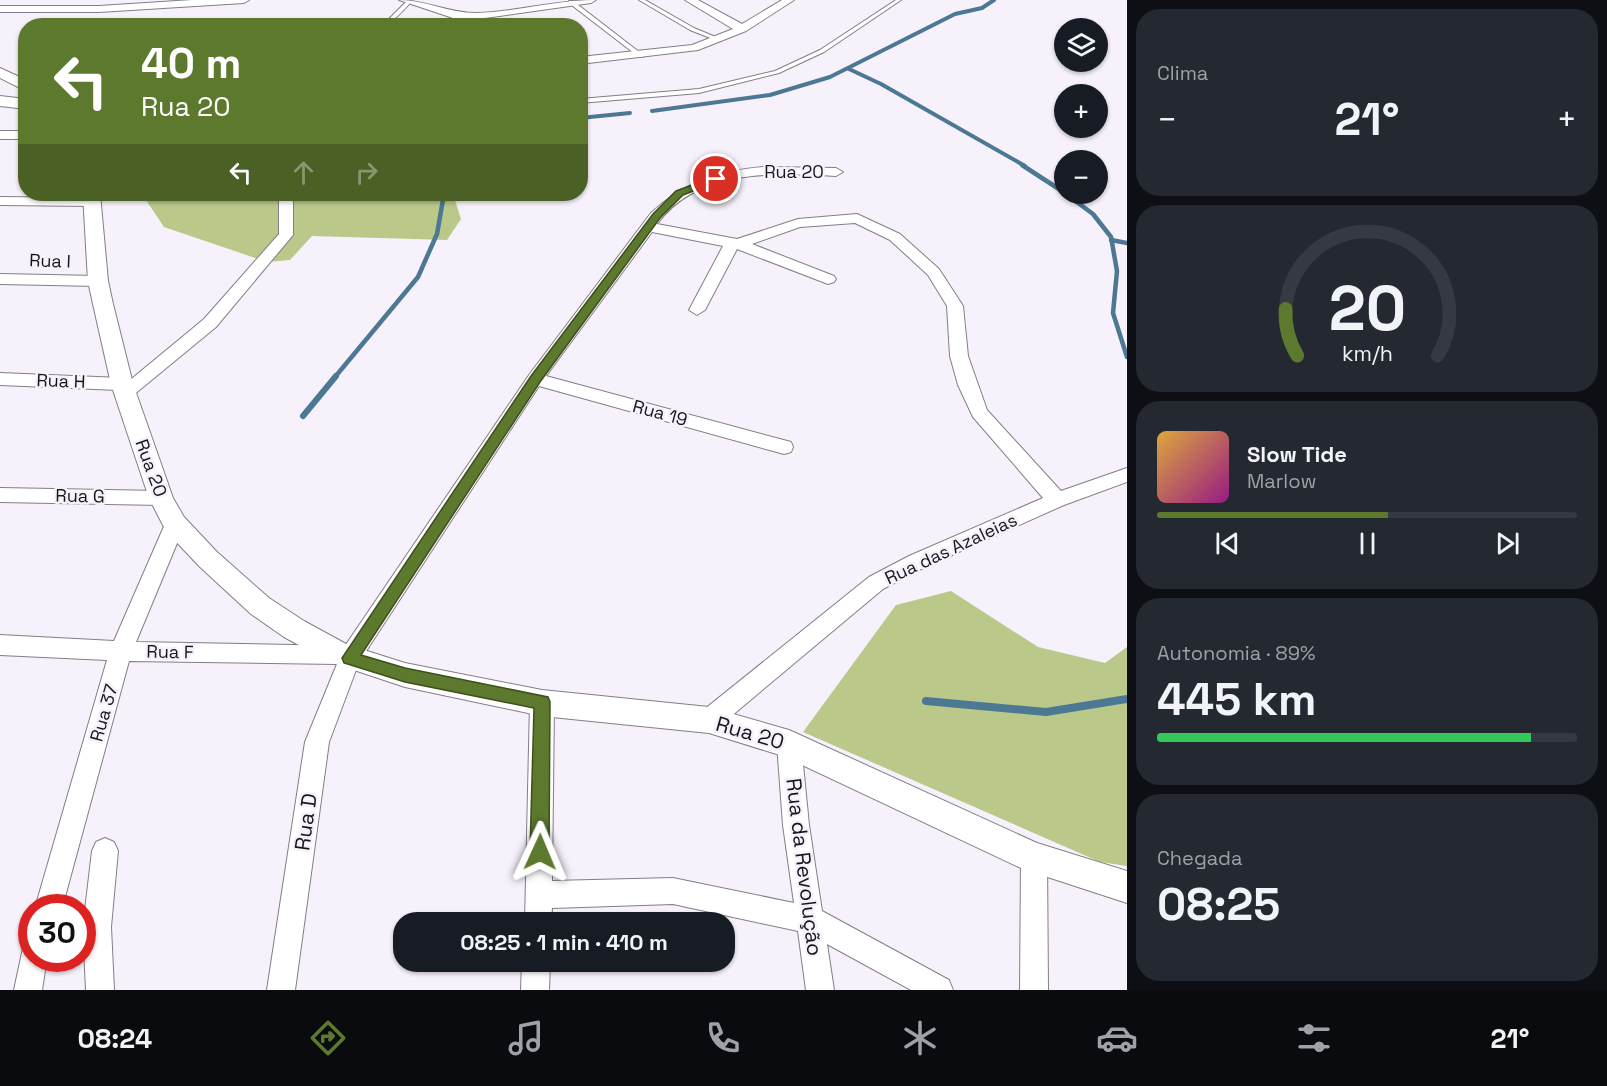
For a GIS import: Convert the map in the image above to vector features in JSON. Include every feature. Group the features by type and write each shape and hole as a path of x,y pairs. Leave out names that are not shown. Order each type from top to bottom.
{"street":[{"path":"0,9 99,9 244,0"},
{"path":"407,1 453,15 495,15 591,0"},
{"path":"690,0 742,29"},
{"path":"588,60 687,50 720,40 789,0"},
{"path":"0,72 18,82"},
{"path":"0,101 18,103"},
{"path":"0,135 18,135"},
{"name":"Rua 20","path":"345,656 535,379 667,203 695,185 757,171 836,172"},
{"path":"0,201 18,200"},
{"name":"Rua 20","path":"91,201 98,281 124,388 161,498 175,524 223,574 260,606 294,629 345,656 405,675 542,702 709,720 789,744 1034,858 1127,887"},
{"path":"124,388 210,323 285,235 286,201"},
{"path":"697,310 735,243 798,223 857,218 895,237 934,272 955,306 959,356 967,385 979,413 1057,500"},
{"path":"649,227 735,243 828,279"},
{"name":"Rua I","path":"0,279 98,281"},
{"name":"Rua H","path":"0,379 124,388"},
{"name":"Rua 19","path":"535,379 784,447"},
{"name":"Rua das Azaleias","path":"709,720 876,583 916,562 1057,500 1127,475"},
{"name":"Rua G","path":"0,495 161,498"},
{"name":"Rua 37","path":"52,894 121,651 143,594 175,524"},
{"name":"Rua F","path":"0,645 121,651 345,656"},
{"name":"Rua D","path":"281,990 317,742 345,656"},
{"path":"538,912 542,702"},
{"name":"Rua da Revolução","path":"789,744 796,825 820,990"},
{"path":"100,990 97,927 105,851"},
{"path":"1034,858 1034,990"},
{"path":"539,895 612,891 673,891 811,920 939,990"},
{"path":"28,990 31,972"},
{"path":"535,990 536,972"}],"lane":[{"path":"641,0 692,29 720,40"},
{"path":"393,18 407,1"},
{"path":"588,100 699,91 777,72 822,51 897,1"},
{"path":"571,3 641,56"}],"green space":[{"path":"147,201 455,201 461,219 447,240 312,236 290,260 267,262 164,227"},
{"path":"951,591 1038,647 1105,663 1127,647 1127,866 1100,862 803,732 896,605"}],"waterway":[{"path":"652,111 770,95 830,77 955,14 982,8 994,0"},
{"path":"849,69 881,84 1025,166"},
{"path":"588,117 630,113"},
{"path":"1022,165 1054,186"},
{"path":"335,377 418,277 437,234 443,201"},
{"path":"1080,204 1093,214 1112,240"},
{"path":"1112,240 1127,243"},
{"path":"1112,240 1117,271 1113,313 1127,357"},
{"path":"303,416 336,376"},
{"path":"926,701 1046,712 1127,699"}],"route":[{"path":"540,852 542,702 405,675 350,658 535,379 656,216 680,193 695,185 716,179"}]}
